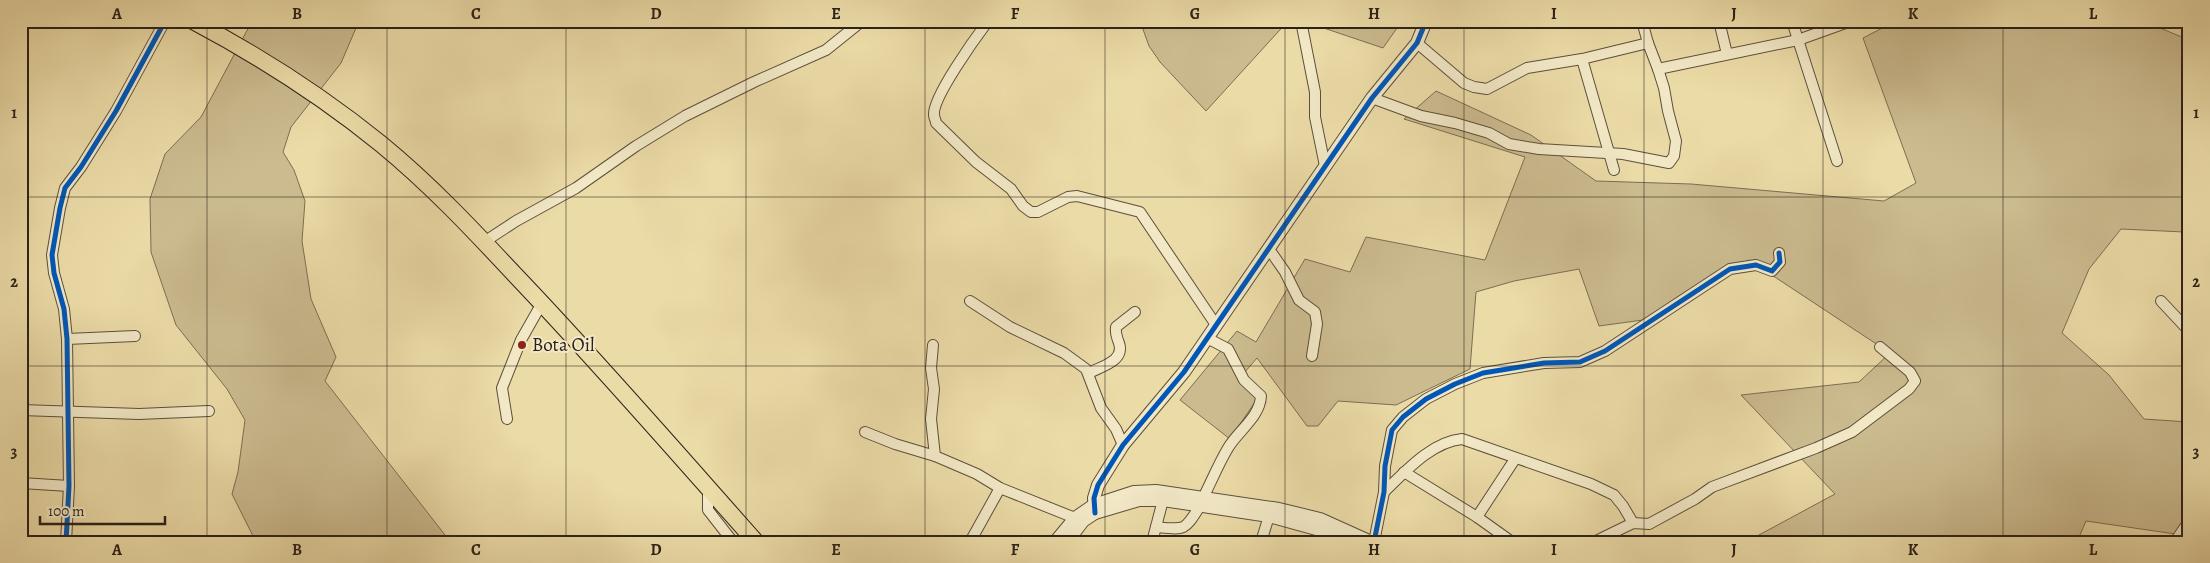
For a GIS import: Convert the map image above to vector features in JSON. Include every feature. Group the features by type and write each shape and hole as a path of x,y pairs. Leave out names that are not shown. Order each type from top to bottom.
{"highway":[{"path":"193,21 266,62 344,115 417,176 542,303 756,542"}],"street":[{"path":"66,542 69,486 67,339 64,309 54,274 52,255 63,194 116,112 165,21"},
{"path":"484,242 516,221 576,188 636,146 685,116 754,82 826,50 862,21"},
{"path":"988,21 966,51 936,103 934,114 936,123 976,162 1011,189 1023,206 1031,212 1038,212 1068,197 1077,196 1140,212 1216,325"},
{"path":"1301,21 1315,92 1315,117 1325,166"},
{"path":"1094,509 1098,485 1124,445 1184,372 1372,98 1417,44 1426,21"},
{"path":"1372,98 1420,116 1456,123 1489,133 1509,144 1539,150 1648,157 1669,163 1674,156 1676,141 1664,88 1642,21"},
{"path":"1719,21 1727,54"},
{"path":"1792,21 1837,161"},
{"path":"1658,69 1798,40 1851,21"},
{"path":"1417,44 1464,82 1474,87 1488,89 1527,68 1582,59 1648,43"},
{"path":"1582,59 1614,170"},
{"path":"1269,249 1285,272 1299,300 1315,312 1317,324 1312,356"},
{"path":"1094,509 1139,500 1163,500 1202,501 1279,509 1320,519 1373,542 1384,492 1385,466 1392,430 1403,417 1426,399 1455,384 1483,373 1544,363 1580,362 1597,355 1674,307 1730,268 1756,265 1772,271 1780,262 1780,253"},
{"path":"970,301 1010,327 1064,353 1089,373 1101,408 1116,429 1124,445"},
{"path":"2161,301 2189,331"},
{"path":"507,419 502,388 521,340 542,303"},
{"path":"1089,373 1115,360 1120,354 1121,350 1115,331 1116,328 1135,312"},
{"path":"67,339 135,336"},
{"path":"1156,528 1179,530 1187,526 1202,501 1229,447 1261,403 1261,396 1244,380 1228,350 1207,338"},
{"path":"933,345 931,368 934,389 931,419 934,456"},
{"path":"1594,542 1633,524 1648,524 1695,499 1712,487 1816,448 1852,432 1883,410 1915,382 1910,372 1880,347"},
{"path":"21,410 139,414 209,411"},
{"path":"865,432 934,456 977,474 1000,488 1079,520"},
{"path":"1384,492 1404,472 1439,446 1449,440 1462,439 1591,484 1614,495 1633,524"},
{"path":"1477,517 1516,459"},
{"path":"1404,472 1477,517 1512,542"},
{"path":"21,483 69,486"},
{"path":"708,487 708,510 733,542"},
{"path":"970,542 1000,488"},
{"path":"1055,542 1094,509 1134,492 1156,491 1269,516 1321,536 1353,542"},
{"path":"1152,542 1163,500"},
{"path":"1261,542 1269,516"},
{"path":"1067,542 1079,520"},
{"path":"2176,542 2189,523"},
{"path":"2186,542 2189,538"}],"shaded area":[{"path":"252,21 359,21 341,63 291,127 283,152 294,170 305,201 302,241 311,299 336,357 325,381 452,542 256,542 232,494 238,472 245,420 227,389 176,325 151,252 150,199 165,154 201,117"},
{"path":"1140,21 1288,21 1206,111 1160,62 1149,46"},
{"path":"1303,21 1402,21 1383,48"},
{"path":"1896,21 2159,21 2160,28 2189,40 2189,235 2184,232 2121,229 2089,269 2062,333 2109,375 2144,419 2189,422 2189,536 2086,521 2077,542 1746,542 1835,494 1741,395 1859,382 1890,353 1749,260 1643,320 1599,326 1579,269 1514,281 1476,292 1470,369 1396,405 1338,401 1318,426 1307,426 1257,358 1238,380 1259,396 1230,439 1180,400 1237,331 1256,342 1305,259 1350,272 1366,237 1485,260 1525,157 1404,119 1436,91 1531,135 1596,181 1691,184 1884,201 1916,183 1863,38"}],"cycle path":[{"path":"66,542 69,486 67,339 64,309 54,273 52,255 60,208 65,188 81,167 116,111 165,21"},
{"path":"1095,513 1094,498 1098,485 1123,445 1184,372 1372,98 1417,43 1426,21"},
{"path":"1374,542 1384,492 1385,466 1392,430 1403,417 1426,399 1455,384 1483,373 1544,363 1580,362 1605,351 1730,269 1756,265 1772,271 1780,262 1779,253"}],"place":[{"name":"Bota Oil","path":"522,345"}]}
